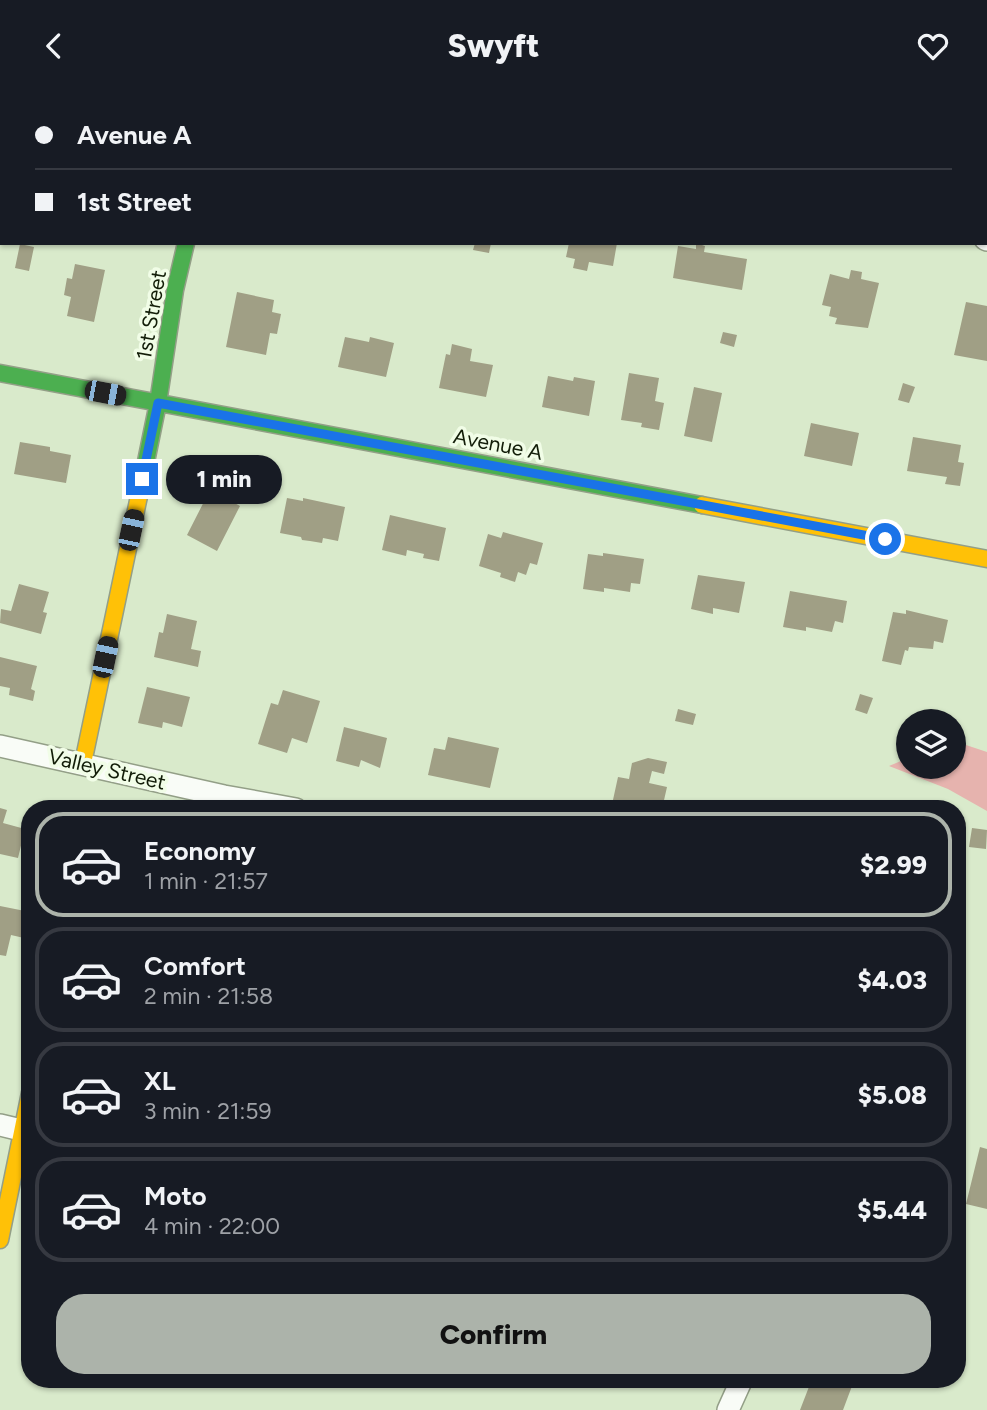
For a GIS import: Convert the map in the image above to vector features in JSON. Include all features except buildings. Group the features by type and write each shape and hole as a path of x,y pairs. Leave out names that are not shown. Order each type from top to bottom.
{"street":[{"name":"1st Street","path":"83,763 158,403 175,291 186,245"},
{"name":"Avenue A","path":"0,373 987,559"},
{"name":"Valley Street","path":"0,746 83,763 215,800"},
{"path":"0,1240 10,1128 21,1109"},
{"path":"728,1410 737,1388"}],"shaded area":[{"path":"966,745 987,752 987,811 948,789 922,779 966,779"}],"traffic: fast":[{"path":"139,496 158,403 175,290 186,245"},
{"path":"0,373 702,505"}],"traffic: slow":[{"path":"83,763 139,496"},
{"path":"702,505 987,559"},
{"path":"0,1240 21,1137"}],"route":[{"path":"142,479 158,403 885,539"}]}
